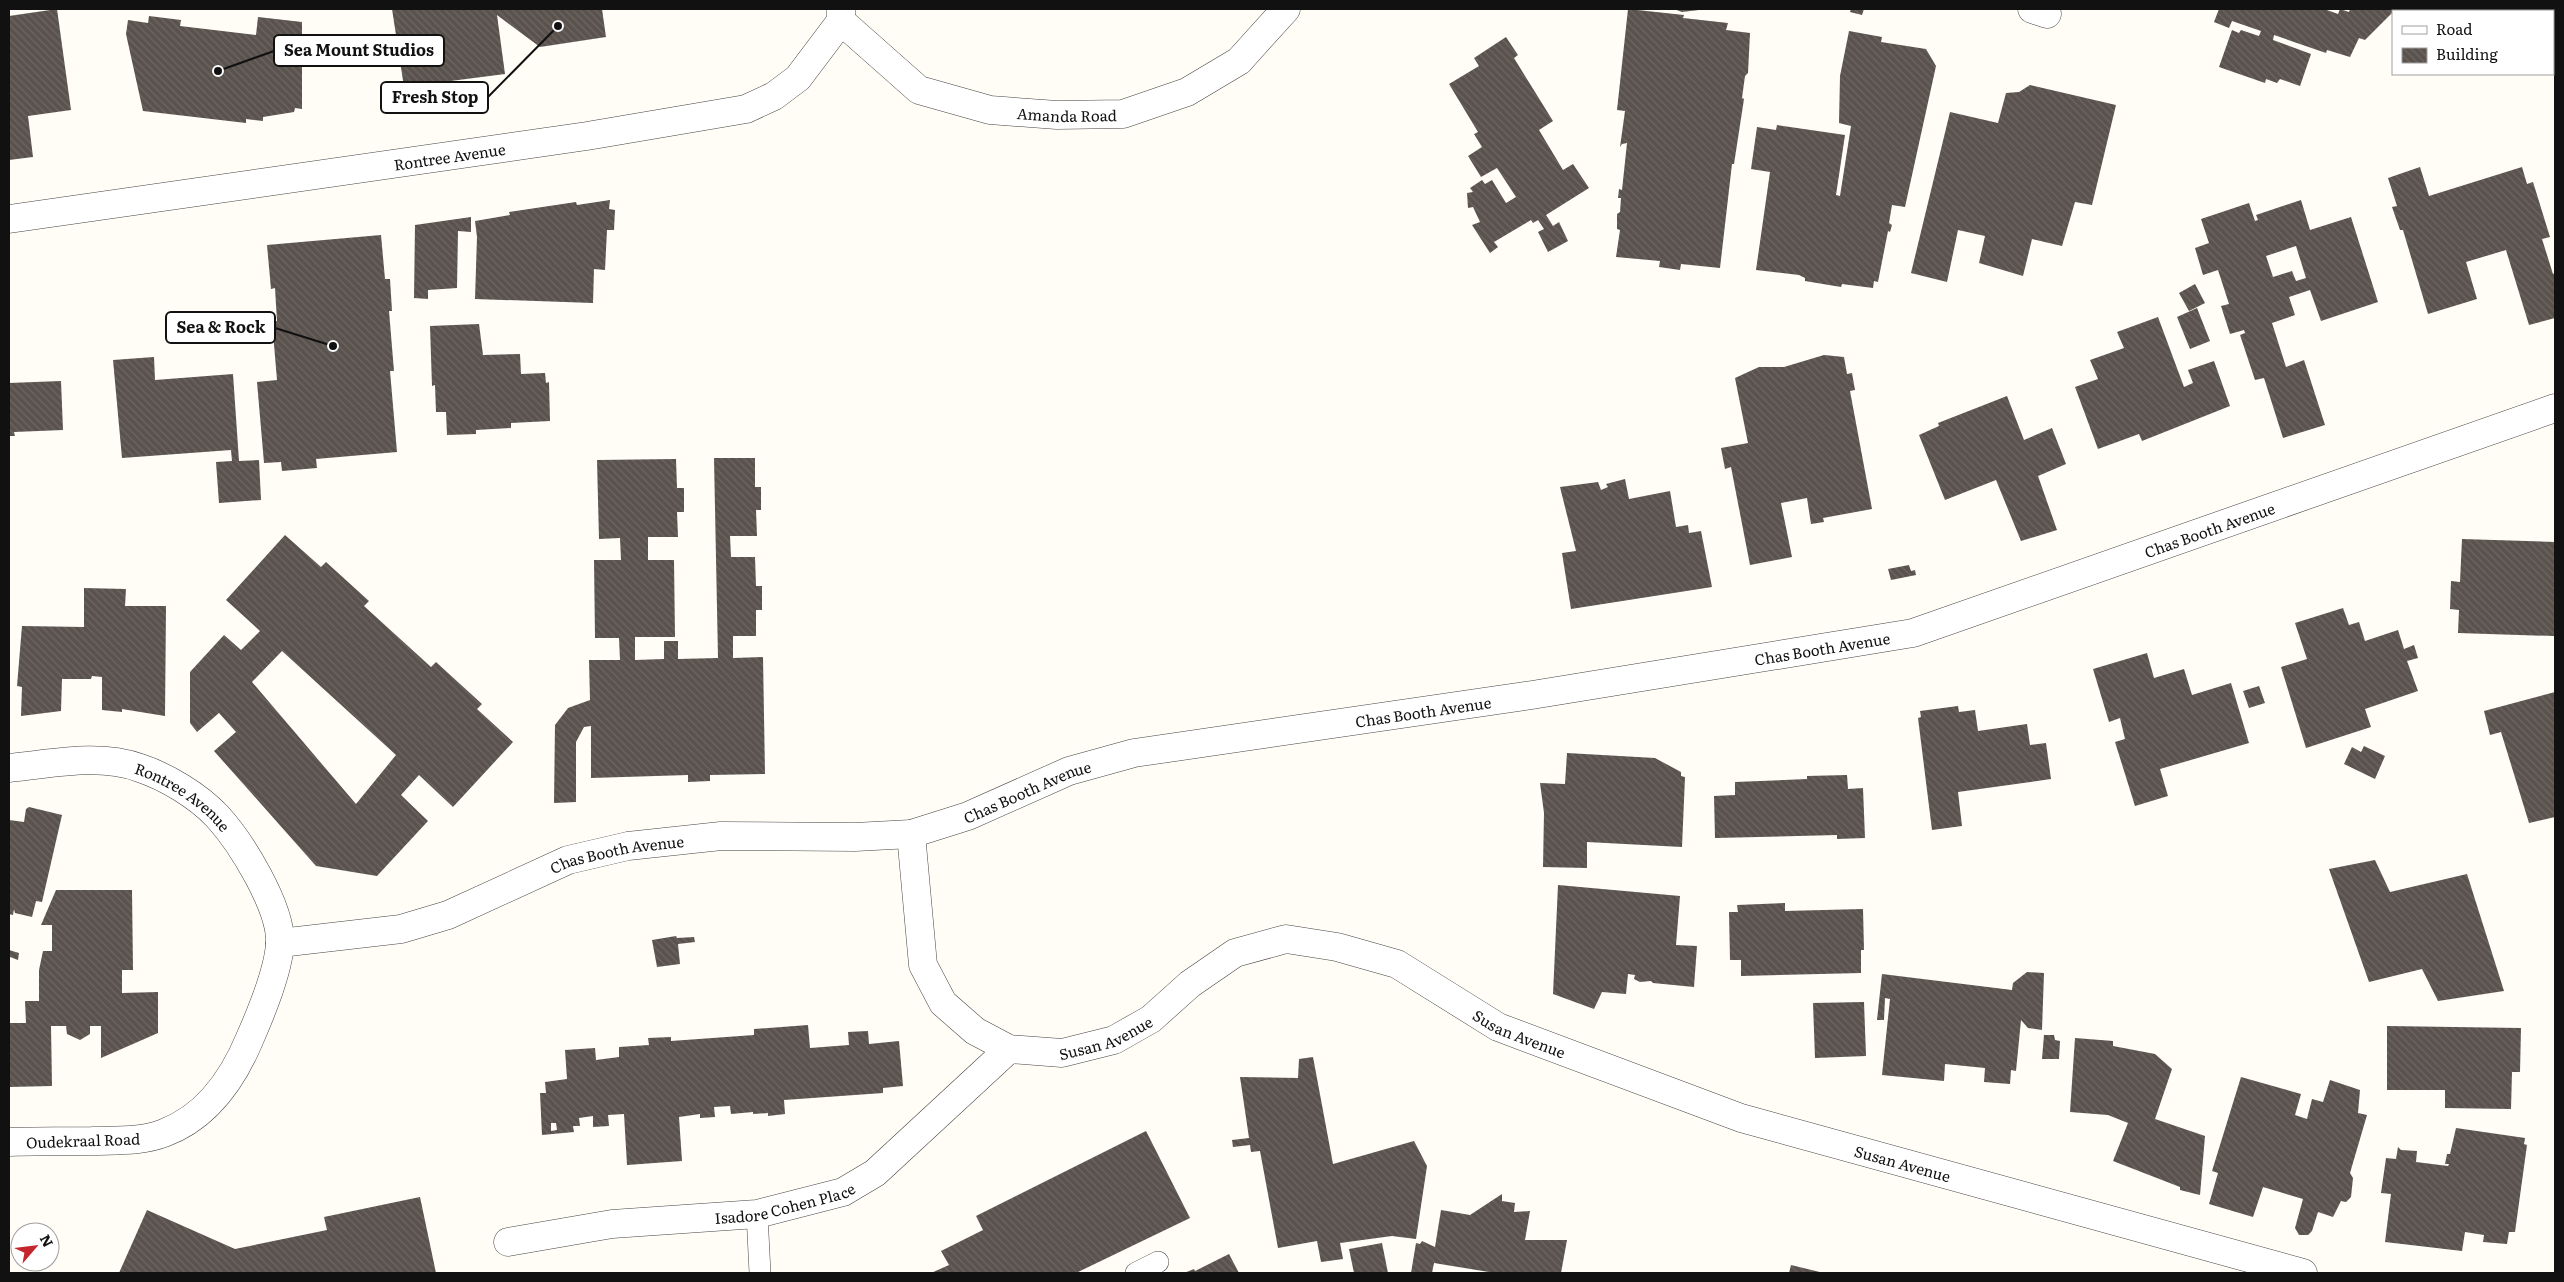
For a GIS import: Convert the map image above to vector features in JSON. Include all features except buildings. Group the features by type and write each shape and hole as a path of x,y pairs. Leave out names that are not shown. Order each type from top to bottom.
{"street":[{"name":"Amanda Road","path":"841,15 918,90 990,110 1057,115 1123,114 1187,92 1239,61 1286,9"},
{"name":"Rontree Avenue","path":"9,219 587,136 746,109 774,96 798,78 841,15"},
{"name":"Chas Booth Avenue","path":"280,943 401,929 448,914 568,860 628,846 720,836 855,837 911,834 968,816 1069,771 1134,753 1532,695 1913,633 2555,408"},
{"name":"Rontree Avenue","path":"9,768 103,759 140,768 182,788 217,816 261,880 274,912 280,943"},
{"name":"Susan Avenue","path":"911,834 923,965 943,1003 975,1031 1010,1050 1062,1053 1114,1040 1151,1019 1190,984 1235,953 1286,939 1337,947 1397,964 1498,1027 1741,1118 2303,1273"},
{"name":"Oudekraal Road","path":"9,1142 135,1140 164,1134 194,1117 220,1094 243,1056 259,1018 280,943"},
{"name":"Isadore Cohen Place","path":"508,1242 612,1224 756,1214 843,1192 875,1172 1010,1050"}],"lane":[{"path":"756,1214 760,1273"},
{"path":"1136,1273 1158,1262"}],"place":[{"name":"Fresh Stop","path":"558,26"},
{"name":"Sea Mount Studios","path":"218,71"},
{"name":"Sea & Rock","path":"333,346"}]}
